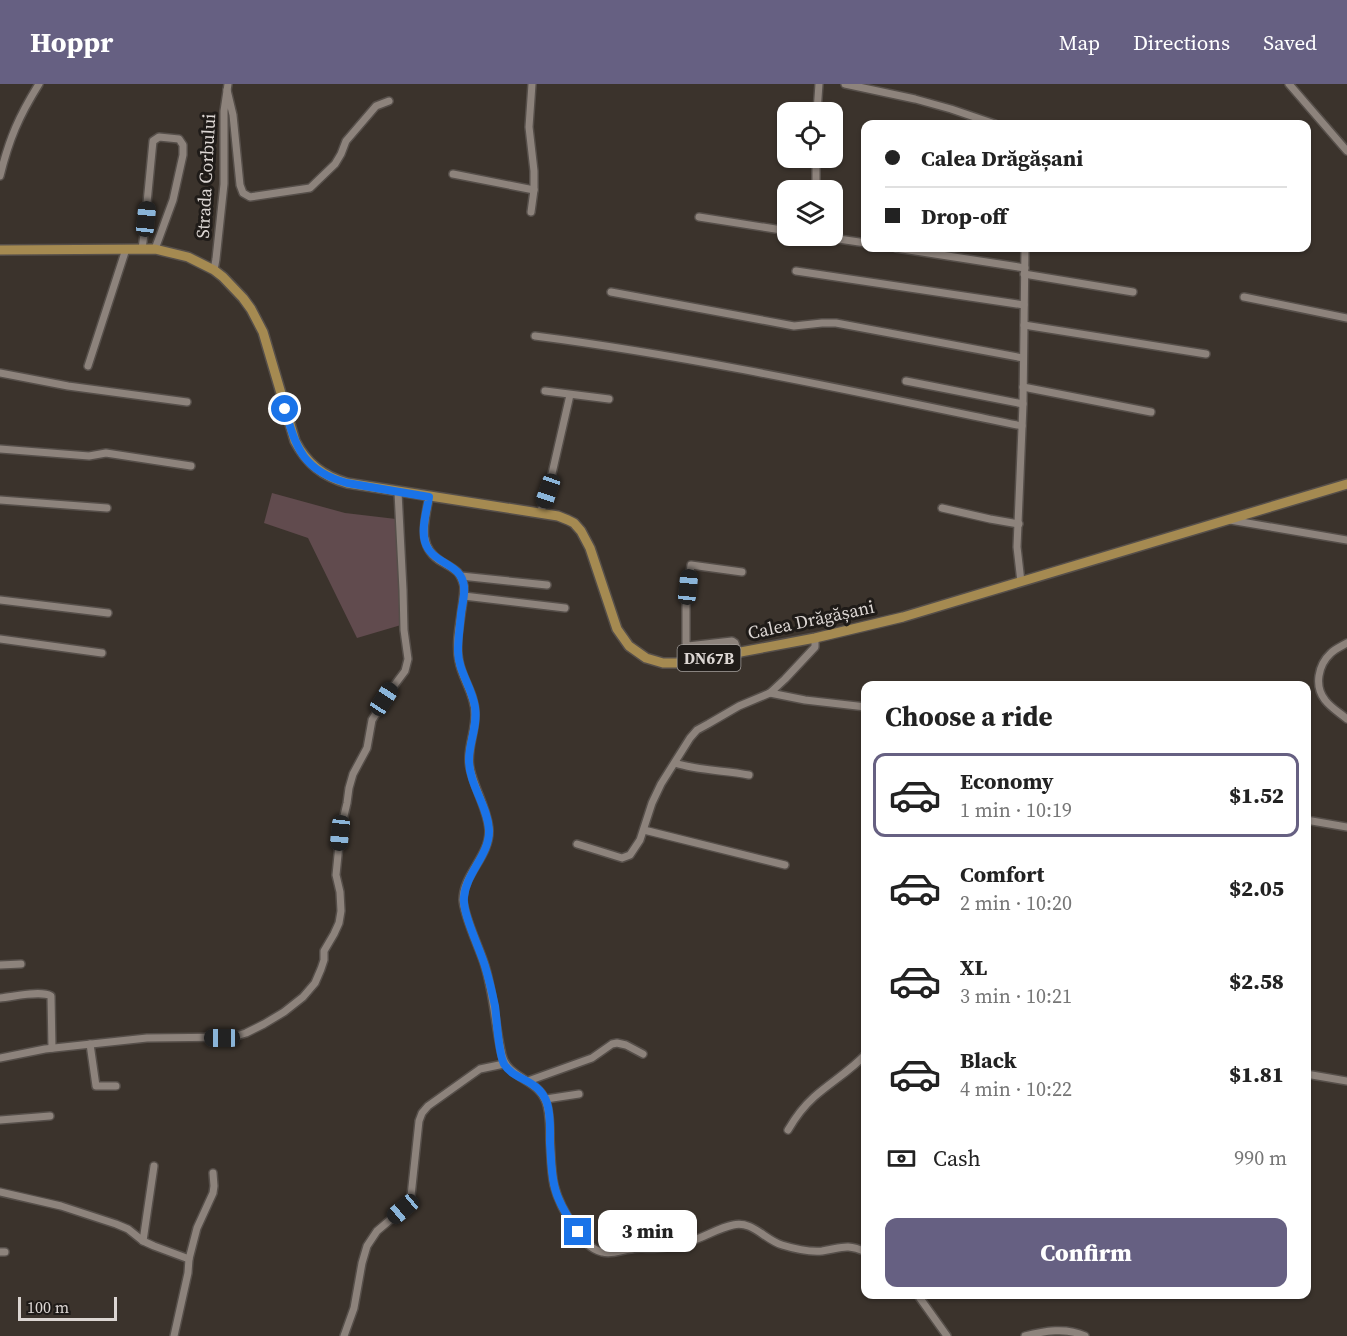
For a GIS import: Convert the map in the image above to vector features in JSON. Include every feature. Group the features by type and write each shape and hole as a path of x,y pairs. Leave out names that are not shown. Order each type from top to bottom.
{"main road":[{"name":"DN67B","path":"0,250 154,249 188,257 214,270"},
{"name":"Calea Drăgășani","path":"214,270 233,287 251,309 263,332 292,432 301,453 316,469 347,483 558,516 568,520 581,531 590,548 617,629 629,646 645,658 663,663 682,663 815,638 903,617 1347,484"}],"street":[{"path":"0,176 15,127 39,84"},
{"path":"531,212 534,190 534,164 529,127 532,84"},
{"path":"818,102 819,84"},
{"path":"845,84 924,101 983,120"},
{"path":"1289,84 1347,151"},
{"path":"227,87 233,115 240,185 243,193 250,197 310,188 335,164 346,141 375,106 389,101"},
{"name":"Strada Corbului","path":"214,270 224,184 224,111 227,87"},
{"path":"142,249 153,141 159,137 179,139 183,145 183,155 173,200 154,249"},
{"path":"1336,139 1347,137"},
{"path":"453,174 534,190"},
{"path":"699,217 777,229"},
{"path":"843,240 861,242"},
{"path":"88,366 126,249"},
{"path":"918,252 1133,292"},
{"path":"1021,582 1017,547 1023,404 1025,252"},
{"path":"796,271 1024,305"},
{"path":"611,292 794,326 836,323 1023,358"},
{"path":"1244,297 1347,318"},
{"path":"1024,325 1206,354"},
{"path":"534,336 610,346 832,387 1022,426"},
{"path":"0,373 68,386 188,402"},
{"path":"906,381 1023,404"},
{"path":"1023,387 1151,412"},
{"path":"544,391 609,399"},
{"path":"539,513 548,491 570,395"},
{"path":"0,449 89,456 106,453 191,466"},
{"path":"0,1058 52,1048 147,1038 233,1037 246,1033 284,1012 303,997 315,983 324,960 324,951 339,923 340,892 336,875 340,833 353,774 367,748 372,720 405,671 408,658 404,630 398,492"},
{"path":"429,497 424,541 434,557 456,569 464,586 458,659 475,706 475,725 469,760 489,830 488,841 466,884 463,900 486,968 495,1006 504,1064 541,1091 546,1100 554,1185 569,1220 587,1243 603,1253 636,1248 666,1247 691,1241 735,1224 745,1224 772,1241 805,1250 822,1251 852,1246 861,1250"},
{"path":"0,500 107,508"},
{"path":"942,508 1019,524"},
{"path":"1230,520 1347,540"},
{"path":"738,652 732,641 688,646 686,643 686,606 691,565 742,573"},
{"path":"461,576 547,585"},
{"path":"464,596 565,608"},
{"path":"0,600 108,613"},
{"path":"577,844 622,858 630,855 644,830 652,803 661,784 684,745 697,730 739,706 770,693 815,647 815,638"},
{"path":"0,639 102,653"},
{"path":"1347,643 1332,651 1328,656 1320,671 1318,684 1324,699 1347,719"},
{"path":"770,693 805,700 861,706"},
{"path":"675,763 749,775"},
{"path":"1311,821 1347,827"},
{"path":"644,830 784,864"},
{"path":"0,965 21,964"},
{"path":"0,998 49,994 51,996 52,1048"},
{"path":"90,1044 96,1086 116,1086"},
{"path":"528,1081 592,1058 612,1044 626,1045 643,1054"},
{"path":"788,1130 798,1114 814,1097 861,1058"},
{"path":"344,1336 354,1308 362,1263 368,1246 377,1231 403,1209 411,1196 419,1121 422,1113 480,1069 504,1064"},
{"path":"1311,1075 1347,1081"},
{"path":"546,1100 579,1094"},
{"path":"0,1120 50,1116"},
{"path":"143,1241 154,1166"},
{"path":"174,1336 197,1228 213,1193 213,1173"},
{"path":"0,1192 61,1206 100,1219 128,1229 143,1241 154,1246 189,1259"},
{"path":"921,1299 947,1336"},
{"path":"1025,1336 1068,1331 1085,1336"}],"shaded area":[{"path":"272,493 345,513 396,519 401,625 357,638 308,538 264,523"}],"route":[{"path":"285,409 301,453 324,475 347,483 429,497 424,541 434,557 456,569 461,576 464,596 458,659 475,706 475,725 469,760 489,830 488,841 466,884 463,900 486,968 495,1006 504,1064 534,1085 546,1100 554,1185 569,1220 578,1232"}]}
